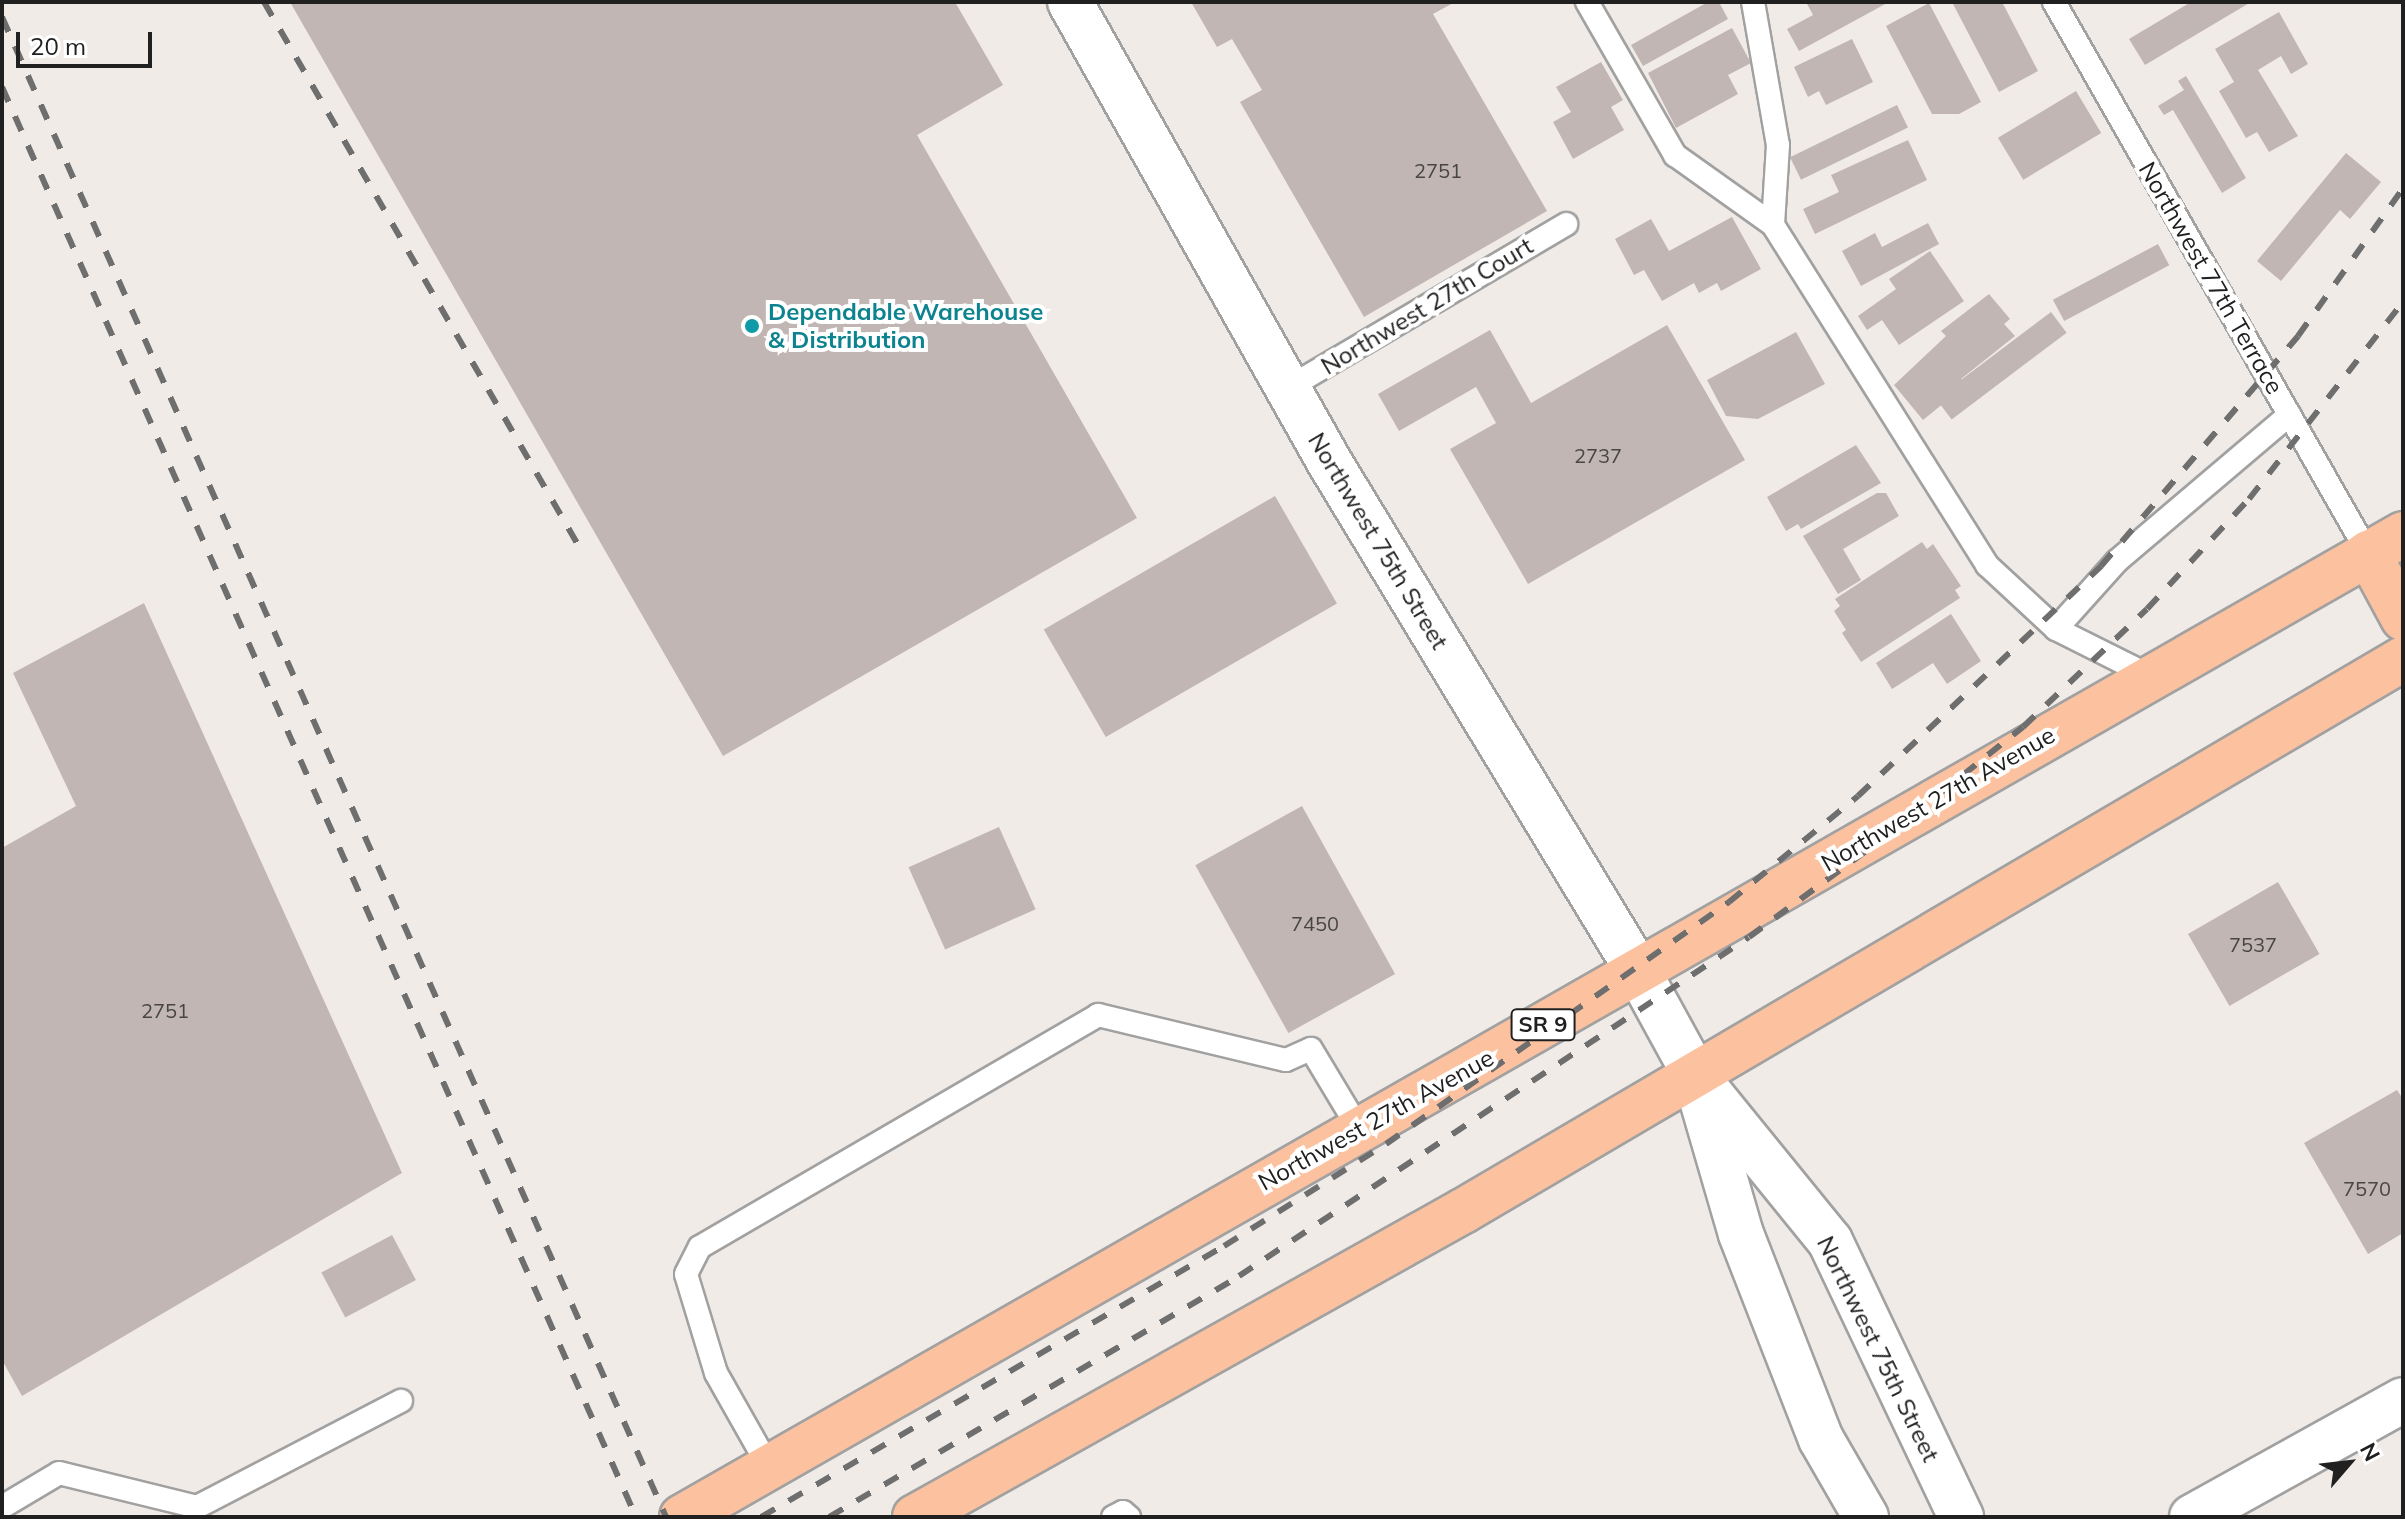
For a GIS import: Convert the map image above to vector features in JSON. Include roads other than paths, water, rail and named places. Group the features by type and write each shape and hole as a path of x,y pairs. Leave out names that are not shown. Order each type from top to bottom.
{"main road":[{"name":"Northwest 27th Avenue","path":"682,1517 768,1465 2385,544"},
{"path":"2385,544 2403,618"},
{"path":"915,1517 1376,1261 2403,659"}],"street":[{"name":"Northwest 75th Street","path":"1070,2 1288,388 1638,971 1695,1075 1830,1241 1961,1517"},
{"name":"Northwest 75th Street","path":"1695,1075 1747,1248 1821,1439 1866,1517"},
{"path":"2192,1517 2403,1400"}],"lane":[{"path":"1587,2 1675,155 1773,225 1987,565 2056,629 2152,677"},
{"path":"1753,2 1778,145 1773,225"},
{"name":"Northwest 77th Terrace","path":"2054,2 2289,415 2385,544"},
{"name":"Northwest 27th Court","path":"1288,388 1566,224"},
{"path":"2056,629 2117,561 2289,415"},
{"path":"768,1465 712,1359 686,1274 700,1247 1098,1015 1286,1060 1311,1049 1359,1129"},
{"path":"2,1507 59,1473 197,1507 401,1401"},
{"path":"1113,1517 1123,1512 1129,1517"}],"railway":[{"path":"264,2 581,550"},
{"path":"2,17 666,1517"},
{"path":"2,87 636,1517"},
{"path":"761,1517 1224,1246 1386,1144 1729,902 1858,796 2101,566 2298,336 2403,188"},
{"path":"829,1517 1239,1276 1749,937 1888,835 2023,727 2147,609 2249,499 2403,302"}],"place":[{"name":"Dependable Warehouse & Distribution","path":"752,326"}]}
